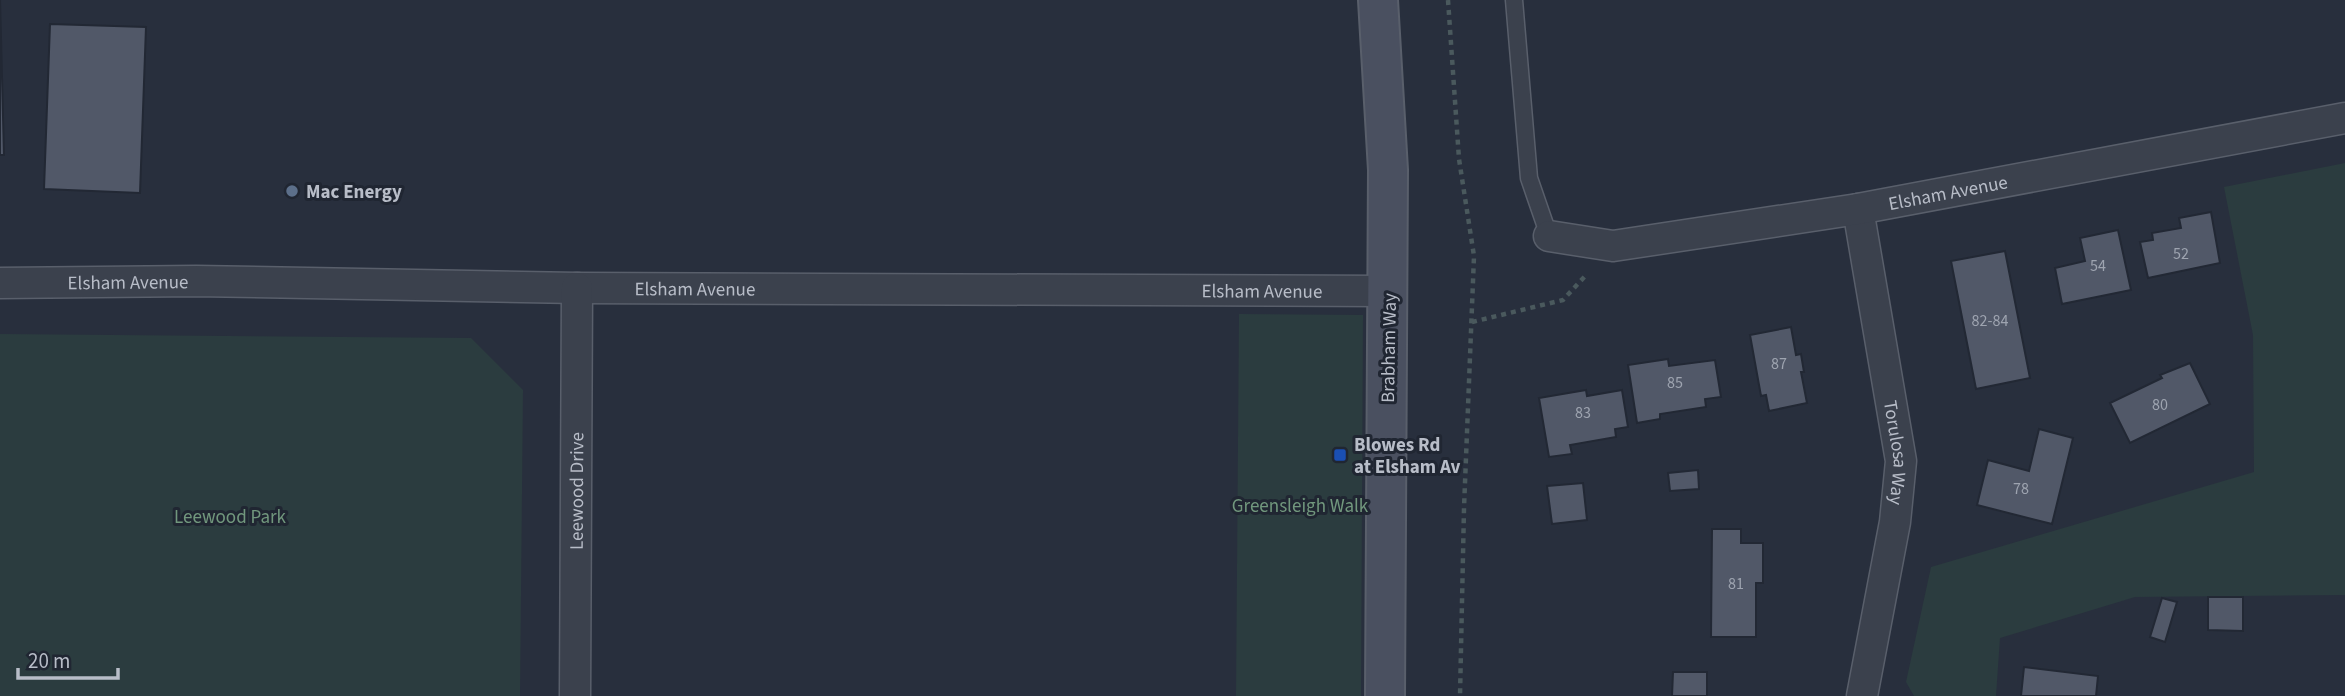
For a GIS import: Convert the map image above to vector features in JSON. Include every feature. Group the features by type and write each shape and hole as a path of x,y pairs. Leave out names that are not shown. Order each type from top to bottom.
{"main road":[{"name":"Brabham Way","path":"1378,0 1388,170 1385,696"}],"street":[{"name":"Elsham Avenue","path":"1549,236 1613,246 1858,209 2345,118"},
{"name":"Torulosa Way","path":"1858,209 1901,461 1895,522 1862,696"},
{"name":"Elsham Avenue","path":"0,283 196,281 577,288 1389,291"},
{"name":"Leewood Drive","path":"575,696 577,288"}],"lane":[{"path":"1514,0 1529,178 1549,236"}],"path":[{"path":"1448,0 1459,159 1474,256 1460,696"},
{"path":"1472,322 1563,300 1613,246"}],"green space":[{"path":"2345,163 2345,595 2135,597 2000,638 1996,696 1914,696 1906,682 1931,567 2254,472 2253,335 2224,187"},
{"name":"Greensleigh Walk","path":"1239,314 1363,315 1361,696 1236,696"},
{"name":"Leewood Park","path":"0,334 471,338 523,390 520,696 0,696"}],"building":[{"path":"0,0 4,155 0,155"},
{"path":"50,24 146,27 140,193 44,189"},
{"path":"2211,212 2220,263 2148,278 2140,242 2153,240 2152,233 2181,228 2179,218"},
{"path":"2118,230 2131,290 2062,304 2055,268 2085,261 2080,238"},
{"path":"2005,251 2030,378 1976,389 1951,261"},
{"path":"1791,327 1796,355 1801,354 1804,372 1801,372 1807,403 1769,411 1766,395 1761,396 1750,335"},
{"path":"1668,359 1669,366 1715,360 1721,397 1705,399 1706,407 1660,414 1660,419 1637,423 1628,365"},
{"path":"2190,363 2210,404 2130,443 2110,403 2162,378 2160,375"},
{"path":"1586,390 1587,396 1622,390 1628,427 1615,429 1616,437 1570,445 1572,454 1549,457 1539,398"},
{"path":"2039,429 2073,438 2052,524 1977,505 1988,460 2029,471"},
{"path":"1698,470 1699,489 1670,491 1668,473"},
{"path":"1583,483 1587,520 1552,524 1547,486"},
{"path":"1712,529 1741,529 1741,543 1763,543 1763,583 1756,583 1756,637 1711,637"},
{"path":"2208,597 2243,597 2243,631 2208,630"},
{"path":"2162,598 2177,602 2165,642 2150,637"},
{"path":"2024,667 2098,676 2096,696 2021,696"},
{"path":"1673,672 1707,672 1707,696 1672,696"}],"place":[{"name":"Mac Energy","path":"292,191"},
{"name":"Blowes Rd at Elsham Av","path":"1340,455"}]}
